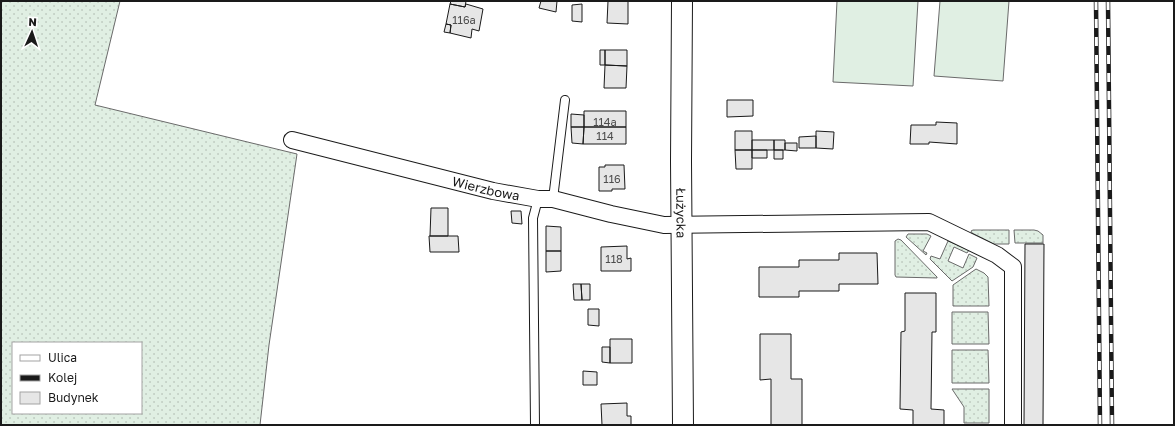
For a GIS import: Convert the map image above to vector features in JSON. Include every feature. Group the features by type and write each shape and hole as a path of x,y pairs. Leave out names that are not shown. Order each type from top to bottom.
{"street":[{"name":"Łużycka","path":"682,1 684,425"},
{"name":"Wierzbowa","path":"292,140 493,191 545,199 664,225 929,222 997,255 1013,267 1013,425"}],"lane":[{"path":"535,425 533,218 545,199 564,100"}],"green space":[{"path":"1,1 120,1 95,105 297,154 269,345 260,425 1,425"},
{"path":"837,1 918,1 913,86 833,82"},
{"path":"940,1 1009,1 1003,81 934,76"},
{"path":"1009,230 1009,244 994,244 972,233 971,231"},
{"path":"1014,230 1038,231 1043,235 1043,243 1015,243"},
{"path":"908,234 927,234 931,236 923,251 927,253 926,255 906,237"},
{"path":"898,239 901,240 937,278 896,277 895,241"},
{"path":"948,241 969,250 967,253 954,247 948,261 963,268 969,254 977,258 973,267 952,281 930,259 931,256 940,259"},
{"path":"976,269 988,277 989,306 953,306 953,285"},
{"path":"952,312 988,312 989,344 952,344"},
{"path":"952,350 988,350 989,383 952,383"},
{"path":"952,389 989,389 989,423 964,423 964,407"}],"building":[{"path":"451,1 466,1 465,7 450,4"},
{"path":"541,1 557,1 556,12 539,8"},
{"path":"608,1 628,1 628,24 607,23"},
{"path":"450,4 465,7 466,4 483,9 479,31 472,29 471,38 450,33 451,25 446,24"},
{"path":"582,4 582,22 572,21 572,5"},
{"path":"446,24 451,25 450,33 444,32"},
{"path":"600,50 605,50 605,65 600,65"},
{"path":"605,50 627,50 627,66 605,65"},
{"path":"605,65 627,66 626,88 604,88"},
{"path":"727,100 753,100 753,116 727,117"},
{"path":"584,111 626,111 626,127 584,127"},
{"path":"571,114 584,115 584,127 571,127"},
{"path":"936,122 957,123 957,144 929,142 929,144 910,144 911,125 936,125"},
{"path":"571,127 584,127 583,144 572,143"},
{"path":"584,127 626,127 626,144 583,144"},
{"path":"735,131 752,131 752,150 735,150"},
{"path":"816,131 834,132 833,149 816,148"},
{"path":"816,136 816,148 799,148 799,137"},
{"path":"752,140 774,140 774,150 752,150"},
{"path":"774,140 785,140 785,150 774,150"},
{"path":"785,143 797,143 797,151 785,150"},
{"path":"735,150 752,150 752,169 736,169"},
{"path":"752,150 767,150 767,158 752,158"},
{"path":"774,150 783,150 783,159 774,159"},
{"path":"605,165 624,165 625,189 599,191 599,167 605,167"},
{"path":"431,208 448,208 448,236 430,236"},
{"path":"511,211 521,211 522,224 512,223"},
{"path":"546,226 561,227 561,251 546,251"},
{"path":"429,236 458,236 459,252 430,252"},
{"path":"1025,244 1044,244 1043,425 1024,425"},
{"path":"627,246 627,259 631,258 631,271 601,271 601,247"},
{"path":"546,251 561,251 561,271 546,272"},
{"path":"839,253 877,253 878,284 839,284 839,291 799,291 799,297 759,297 759,267 799,267 799,260 839,260"},
{"path":"573,284 581,284 582,300 574,300"},
{"path":"581,284 590,284 590,300 582,300"},
{"path":"905,293 936,293 936,332 932,332 931,409 944,410 944,425 913,425 913,410 900,409 901,332 905,331"},
{"path":"588,309 599,309 599,326 588,325"},
{"path":"760,334 791,334 791,379 802,379 802,425 771,425 771,379 760,380"},
{"path":"610,339 632,339 632,363 610,363"},
{"path":"602,347 610,347 610,363 602,362"},
{"path":"583,371 597,372 597,385 583,385"},
{"path":"627,403 627,416 631,416 631,425 602,425 601,404"}],"railway":[{"path":"1096,1 1100,425"},
{"path":"1108,1 1112,425"}]}
